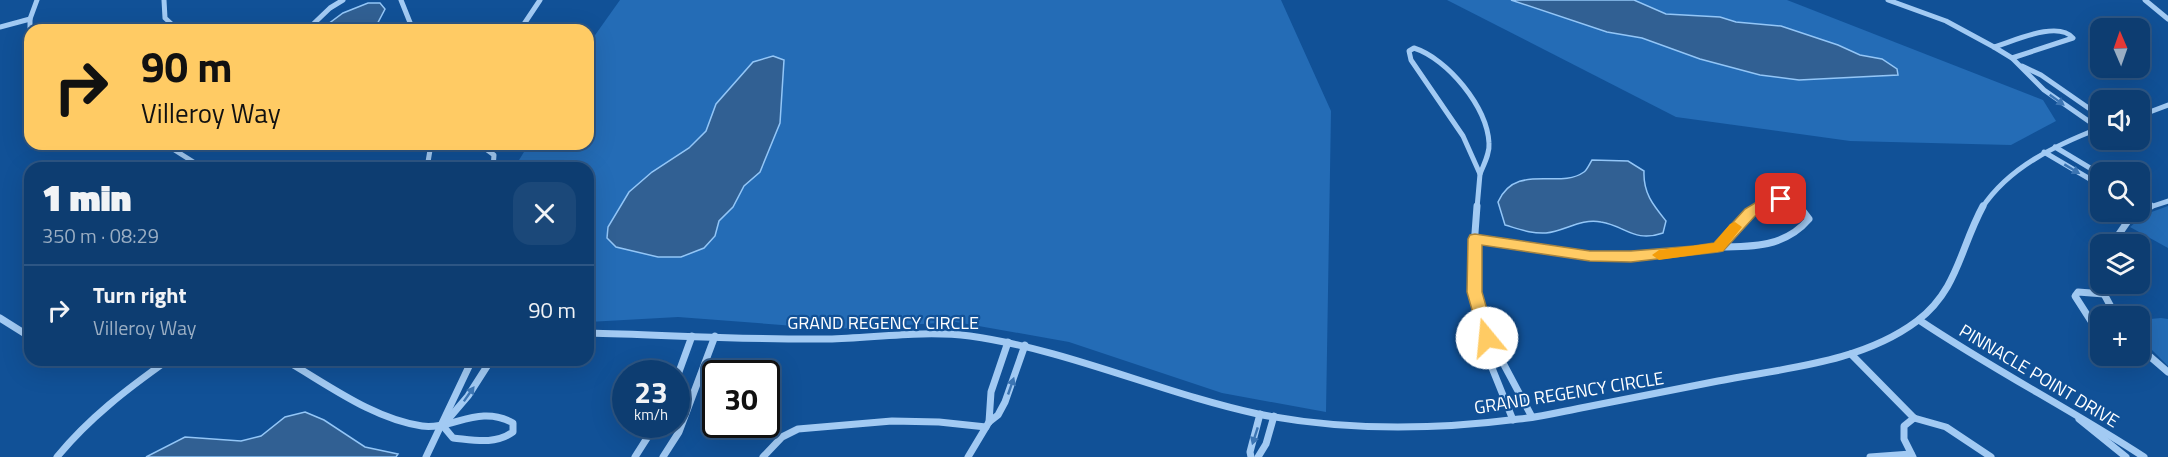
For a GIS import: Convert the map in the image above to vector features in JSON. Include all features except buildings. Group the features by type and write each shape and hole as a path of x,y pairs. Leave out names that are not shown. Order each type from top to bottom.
{"street":[{"path":"30,24 37,0"},
{"path":"164,0 163,16 168,24"},
{"path":"313,24 330,8 343,0"},
{"path":"401,0 411,24"},
{"path":"524,24 540,0"},
{"path":"1888,0 1946,21 1994,47 2012,58 2044,90 2090,121"},
{"path":"2145,0 2168,19"},
{"path":"0,27 30,19"},
{"path":"1994,47 2054,29 2071,34 2073,38 2012,58"},
{"path":"1479,174 1463,136 1411,60 1409,51 1414,48 1424,49 1433,55 1466,90 1477,108 1489,142 1488,155 1479,174 1475,292 1491,346 1502,361 1533,417"},
{"path":"2020,65 2041,75 2090,109"},
{"path":"2150,112 2168,105"},
{"name":"GRAND REGENCY CIRCLE","path":"594,333 826,339 938,334 967,336 1025,345 1164,390 1260,414 1335,424 1398,427 1513,420 1770,372 1851,354 1907,328 1919,320 1943,296 1954,279 1969,237 1987,200 2010,176 2044,152 2090,132"},
{"path":"2055,147 2090,168"},
{"path":"174,150 194,162"},
{"path":"487,150 494,155 493,162"},
{"path":"2044,152 2090,179"},
{"path":"1475,239 1590,256 1665,255 1718,247 1775,243 1801,231 1809,219 1800,207 1781,199 1769,200 1750,212 1718,247"},
{"path":"2150,205 2168,201"},
{"path":"2117,234 2127,222"},
{"path":"2090,292 2078,292 2075,296 2090,319"},
{"path":"2104,294 2111,306"},
{"path":"0,318 24,333"},
{"name":"PINNACLE POINT DRIVE","path":"1919,320 2092,423 2144,457"},
{"path":"683,360 692,336"},
{"path":"663,457 679,432 715,336"},
{"path":"988,424 991,392 1008,342"},
{"path":"968,457 988,424 998,415 1005,402 1025,345"},
{"path":"1491,346 1488,358 1513,420"},
{"path":"1851,354 1914,418 1935,421 1956,432 1991,457"},
{"path":"2150,356 2168,372"},
{"path":"57,457 79,428 109,402 160,366"},
{"path":"296,366 377,410 407,423 443,426 463,418 506,418 513,423 513,432 506,439 453,438 443,426"},
{"path":"426,457 443,426 454,394 469,366"},
{"path":"443,426 468,396 487,366"},
{"path":"2072,413 2126,457"},
{"path":"1251,457 1250,452 1260,414"},
{"path":"1258,457 1266,444 1274,416"},
{"path":"1870,457 1912,455 1904,439 1904,426 1914,418"},
{"path":"764,457 782,437 798,429 919,421 988,424"},
{"path":"635,457 647,438"}],"shaded area":[{"path":"620,0 1281,0 1331,111 1326,412 1222,393 1069,342 956,322 834,329 678,317 594,322 594,162 518,162 525,150 594,150 594,37"},
{"path":"1447,0 1787,0 2043,100 2056,121 2011,145 1850,141 1676,117"},
{"path":"1511,0 1634,0 1666,14 1720,17 1736,22 1781,26 1838,45 1860,55 1882,59 1897,69 1898,75 1799,80 1760,75 1700,59 1642,38 1607,32"},
{"path":"368,3 380,3 385,9 377,24 328,24 343,13"},
{"path":"773,56 784,60 780,123 760,172 744,186 733,207 719,221 715,236 704,248 681,257 658,257 616,247 607,238 608,227 629,192 652,172 689,148 706,131 716,104 753,62"},
{"path":"1592,160 1628,161 1644,171 1647,192 1666,221 1663,233 1653,236 1637,235 1610,224 1594,221 1546,233 1531,232 1505,225 1498,202 1506,190 1516,183 1527,180 1574,177 1585,171"},
{"path":"2168,206 2168,248 2150,238 2150,234 2143,234 2130,227 2136,222 2150,222 2150,213"},
{"path":"2150,319 2168,319 2168,366 2150,348"},
{"path":"305,412 324,420 365,447 398,454 396,457 146,457 185,437 241,441 261,436 285,417"}],"slow traffic":[{"path":"1659,255 1718,247 1735,227"}],"route":[{"path":"1487,338 1475,292 1473,260 1475,239 1590,256 1665,255 1718,247 1750,212 1769,200 1781,199"}]}
